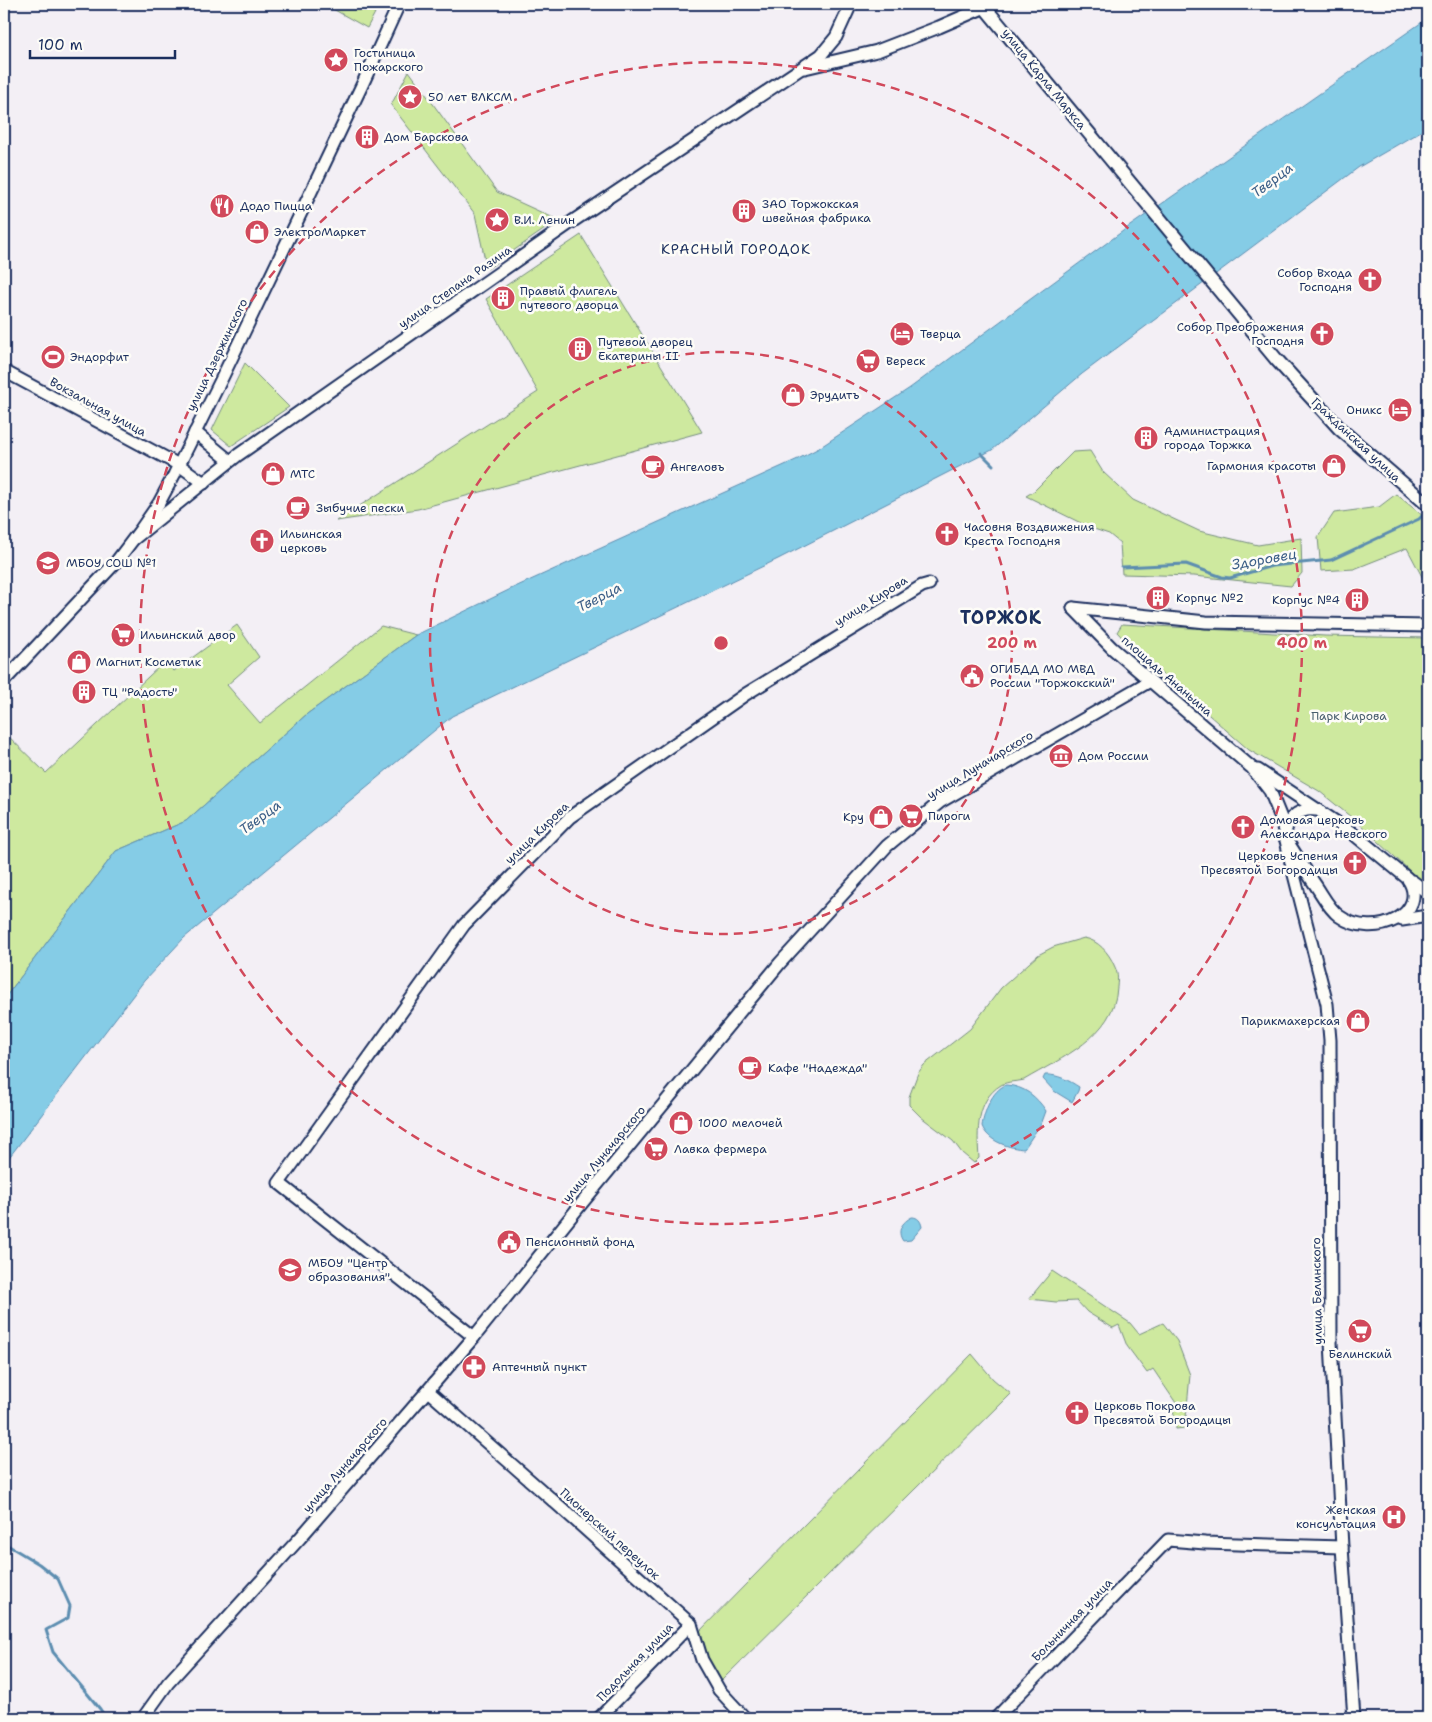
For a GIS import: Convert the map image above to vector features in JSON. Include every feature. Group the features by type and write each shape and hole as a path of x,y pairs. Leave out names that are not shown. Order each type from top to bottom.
{"main road":[{"name":"улица Карла Маркса","path":"984,5 1234,310"},
{"name":"Гражданская улица","path":"1234,310 1340,429 1425,503"}],"street":[{"name":"улица Дзержинского","path":"4,681 99,581 135,538 159,503 363,83 399,4"},
{"name":"улица Степана Разина","path":"135,538 230,461 565,227 821,55 836,37 850,4"},
{"name":"улица Степана Разина","path":"799,70 877,51 939,27 984,5"},
{"name":"Вокзальная улица","path":"4,371 179,465 204,483"},
{"path":"195,432 230,461"},
{"name":"улица Кирова","path":"474,1337 279,1183 464,925 570,817 746,694 922,586 929,584"},
{"name":"площадь Ананьина","path":"1411,627 1206,622 1074,608 1112,648 1245,761 1351,832 1428,894"},
{"path":"1411,627 1428,618"},
{"path":"1411,627 1428,626"},
{"name":"улица Луначарского","path":"143,1718 168,1683 300,1538 474,1337 780,963 887,846 940,802 1150,681"},
{"name":"площадь Ананьина","path":"1245,761 1265,783 1274,800 1281,818 1292,867"},
{"path":"1285,838 1288,823 1295,815 1305,810 1316,810"},
{"name":"площадь Ананьина","path":"1285,838 1329,906 1353,924 1368,927 1383,926 1398,921 1428,916"},
{"name":"улица Белинского","path":"1292,867 1327,1004 1330,1040 1331,1342 1342,1547 1354,1718"},
{"path":"1398,921 1411,911 1415,904 1415,892 1407,878"},
{"name":"Пионерский переулок","path":"428,1391 691,1624"},
{"name":"Больничная улица","path":"996,1718 1168,1540 1206,1544 1342,1547"},
{"path":"691,1624 702,1660 714,1682 745,1718"},
{"name":"Подольная улица","path":"599,1718 691,1624"}],"green space":[{"path":"324,4 359,4 375,13 367,28"},
{"path":"409,71 497,192 558,220 487,269 475,214 391,105"},
{"path":"581,235 702,432 418,509 336,521 538,392 486,299"},
{"path":"245,363 289,407 231,446 212,430"},
{"path":"1090,451 1103,472 1133,500 1199,531 1258,545 1301,538 1302,573 1291,586 1194,576 1122,574 1120,543 1109,534 1091,528 1026,496 1034,491 1073,452"},
{"path":"1396,494 1428,520 1428,588 1407,548 1354,569 1321,571 1318,537 1334,513 1379,507"},
{"name":"Парк Кирова","path":"1122,624 1325,636 1428,638 1428,888 1362,826 1319,791 1249,750 1131,647 1117,632"},
{"path":"237,625 259,657 227,685 260,723 381,626 416,635 307,714 186,821 116,851 4,999 4,732 46,773 165,661 174,671"},
{"path":"1084,938 1094,941 1102,948 1112,960 1116,971 1117,984 1114,1004 1107,1019 1084,1044 1069,1054 1024,1080 1009,1082 993,1091 987,1099 980,1117 978,1127 979,1158 974,1163 962,1153 953,1141 921,1117 909,1105 909,1097 918,1073 924,1065 970,1029 1001,988 1038,955 1053,947"},
{"path":"1052,1271 1130,1323 1139,1334 1163,1323 1177,1341 1190,1375 1185,1428 1176,1429 1173,1409 1176,1403 1153,1369 1147,1373 1127,1346 1119,1325 1113,1328 1087,1312 1077,1301 1056,1302 1029,1299"},
{"path":"972,1354 993,1379 1011,1394 720,1682 695,1636"}],"water":[{"path":"1428,18 1428,127 1359,167 1082,374 992,450 778,559 452,716 184,938 144,981 4,1164 4,999 116,851 186,821 307,714 416,635 515,587 819,448 910,388 1127,228"},
{"path":"1045,1075 1059,1077 1079,1087 1072,1102 1054,1091 1043,1079"},
{"path":"1006,1085 1029,1093 1046,1111 1042,1122 1024,1149 1006,1146 994,1140 985,1132 982,1126 987,1108 993,1096"},
{"path":"912,1217 919,1220 922,1227 911,1240 903,1241 900,1234 901,1227 905,1221"}],"waterway":[{"name":"Здоровец","path":"981,453 993,465"},
{"name":"Здоровец","path":"1122,567 1186,564 1230,578 1272,566 1331,560 1419,519 1428,510"},
{"path":"4,1543 39,1564 58,1579 70,1606 68,1618 46,1630 53,1652 106,1718"}],"place":[{"name":"Гостиница Пожарского","path":"336,60"},
{"name":"50 лет ВЛКСМ","path":"410,97"},
{"name":"Дом Барскова","path":"367,137"},
{"name":"Додо Пицца","path":"222,206"},
{"name":"ЗАО Торжокская швейная фабрика","path":"744,211"},
{"name":"В.И. Ленин","path":"497,220"},
{"name":"ЭлектроМаркет","path":"257,232"},
{"name":"Собор Входа Господня","path":"1370,280"},
{"name":"Правый флигель путевого дворца","path":"503,298"},
{"name":"Тверца","path":"902,334"},
{"name":"Собор Преображения Господня","path":"1322,334"},
{"name":"Путевой дворец Екатерины II","path":"580,349"},
{"name":"Эндорфит","path":"53,357"},
{"name":"Вереск","path":"868,361"},
{"name":"Эрудитъ","path":"793,395"},
{"name":"Оникс","path":"1400,410"},
{"name":"Администрация города Торжка","path":"1146,438"},
{"name":"Гармония красоты","path":"1334,466"},
{"name":"Ангеловъ","path":"653,467"},
{"name":"МТС","path":"273,474"},
{"name":"Зыбучие пески","path":"298,508"},
{"name":"Часовня Воздвижения Креста Господня","path":"947,534"},
{"name":"Ильинская церковь","path":"262,541"},
{"name":"МБОУ СОШ №1","path":"48,563"},
{"name":"Корпус №2","path":"1158,598"},
{"name":"Корпус №4","path":"1357,600"},
{"name":"Ильинский двор","path":"123,635"},
{"name":"Магнит Косметик","path":"79,662"},
{"name":"ОГИБДД МО МВД России \"Торжокский\"","path":"972,676"},
{"name":"ТЦ \"Радость\"","path":"84,692"},
{"name":"Дом России","path":"1061,756"},
{"name":"Пироги","path":"911,816"},
{"name":"Кру","path":"881,817"},
{"name":"Домовая церковь Александра Невского","path":"1243,827"},
{"name":"Церковь Успения Пресвятой Богородицы","path":"1355,863"},
{"name":"Парикмахерская","path":"1358,1021"},
{"name":"Кафе \"Надежда\"","path":"750,1068"},
{"name":"1000 мелочей","path":"681,1123"},
{"name":"Лавка фермера","path":"656,1149"},
{"name":"Пенсионный фонд","path":"509,1242"},
{"name":"МБОУ \"Центр образования\"","path":"290,1270"},
{"name":"Белинский","path":"1360,1331"},
{"name":"Аптечный пункт","path":"474,1367"},
{"name":"Церковь Покрова Пресвятой Богородицы","path":"1077,1413"},
{"name":"Женская консультация","path":"1394,1517"}],"district":[{"name":"КРАСНЫЙ ГОРОДОК","path":"736,249"},
{"name":"ТОРЖОК","path":"1001,618"}]}
